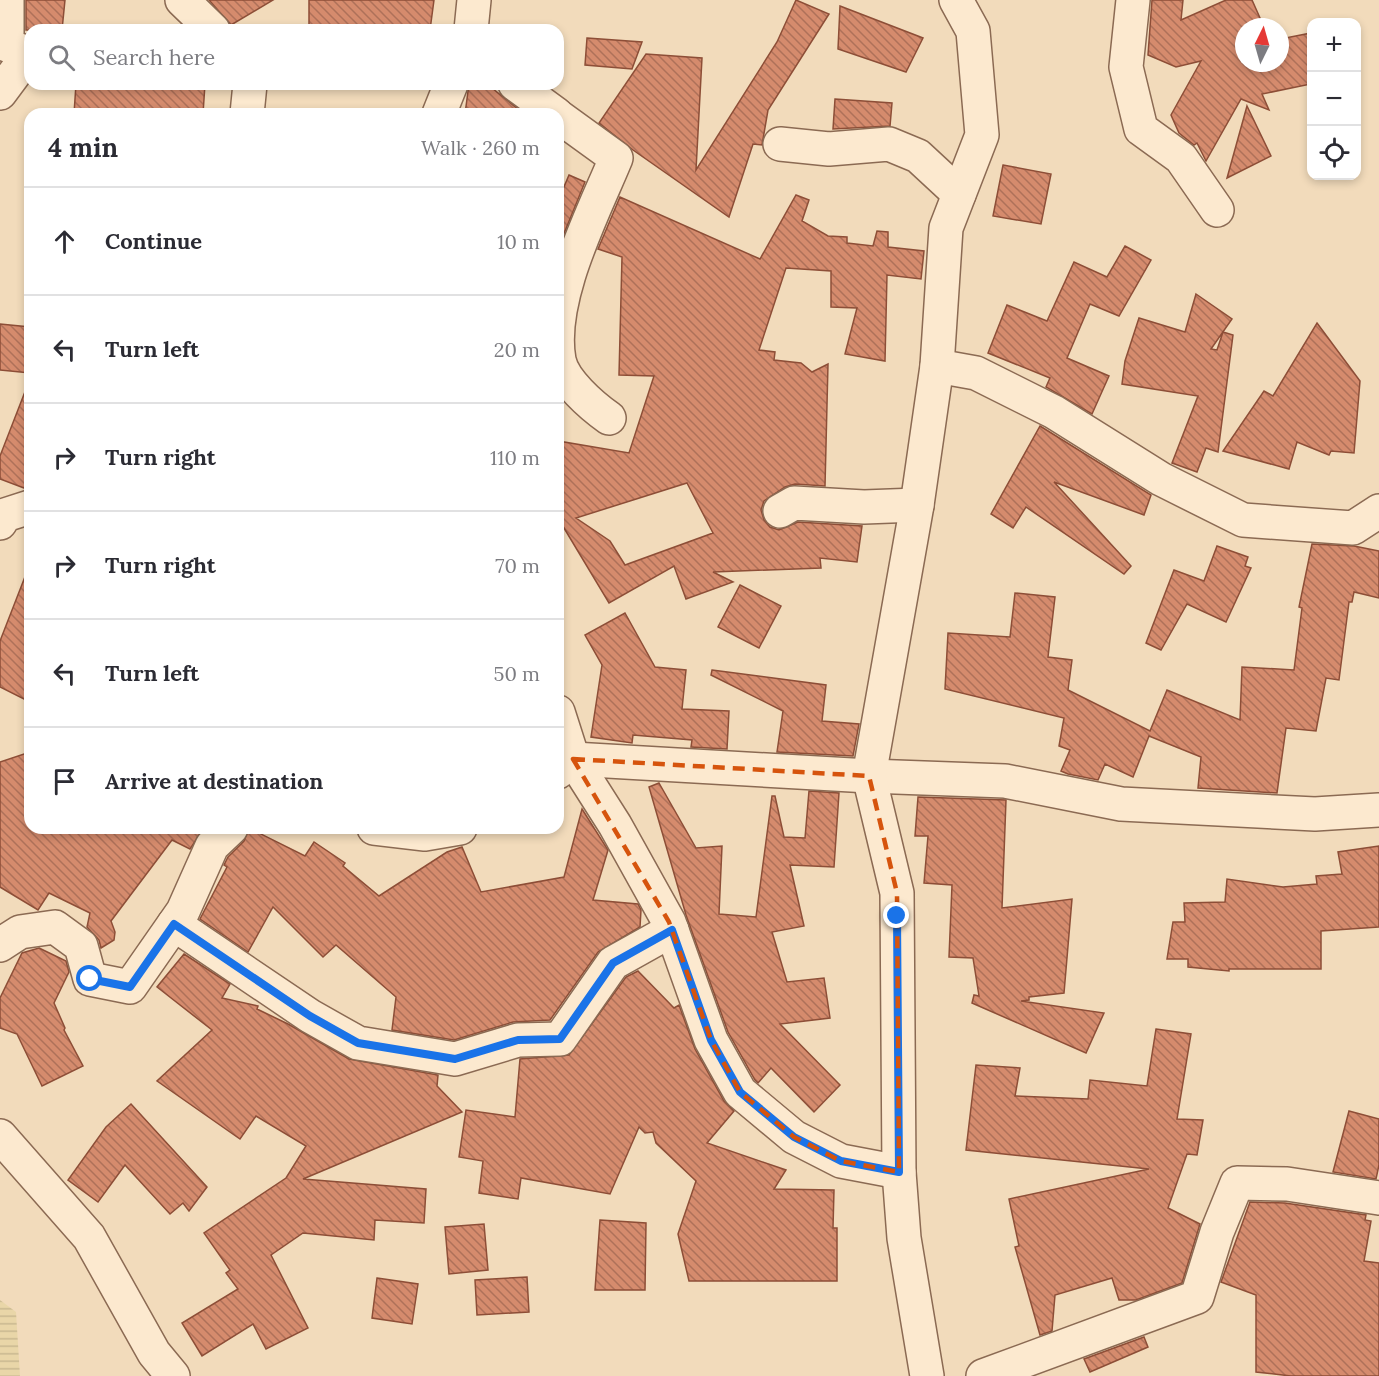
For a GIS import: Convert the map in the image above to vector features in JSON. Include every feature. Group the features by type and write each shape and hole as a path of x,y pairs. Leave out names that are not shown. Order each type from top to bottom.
{"street":[{"path":"6,0 7,45 24,52"},
{"path":"182,0 207,24"},
{"path":"472,24 474,0"},
{"path":"927,1376 904,1238 899,1172 897,892 869,776 917,505 938,366 946,228 982,135 973,31 956,0"},
{"path":"1133,0 1126,67 1141,129 1181,158 1217,210"},
{"path":"0,93 24,61"},
{"path":"248,108 249,90"},
{"path":"441,108 449,90"},
{"path":"523,90 548,108"},
{"path":"564,120 616,158 564,294"},
{"path":"780,144 830,149 889,144 918,156 959,194"},
{"path":"938,366 975,373 1054,412 1161,479 1243,520 1353,528 1379,511"},
{"path":"564,369 584,399 609,418"},
{"path":"780,511 794,503 864,507 917,505"},
{"path":"565,765 1005,781 1121,804 1315,814 1379,810"},
{"path":"565,765 615,825 672,930 711,1040 740,1092 794,1137 841,1161 899,1172"},
{"path":"0,945 20,932 55,927 81,946 90,979 130,987 183,910 212,846 225,834"},
{"path":"174,924 310,1016 358,1043 455,1059 518,1040 560,1039 613,963 672,930"},
{"path":"0,1136 89,1237 154,1353 173,1376"},
{"path":"983,1376 1197,1297 1217,1232 1237,1183 1287,1184 1379,1198"}],"highlighted area":[{"path":"573,759 869,776 897,893 899,1172 841,1161 794,1137 740,1092 711,1040 669,922"}],"shaded area":[{"path":"0,1300 16,1312 20,1376 0,1376"}],"building":[{"path":"26,0 65,0 63,24 26,24"},
{"path":"209,0 273,0 233,24 230,24"},
{"path":"309,0 434,0 431,24 309,24"},
{"path":"796,0 829,14 768,110 762,145 753,144 729,217 633,150 599,123 646,54 702,58 696,170 777,42"},
{"path":"1152,0 1183,0 1181,20 1226,0 1252,0 1260,18 1235,18 1235,72 1289,72 1289,37 1307,34 1307,85 1262,94 1269,110 1241,99 1206,161 1197,143 1194,145 1179,133 1171,115 1201,61 1176,67 1148,55"},
{"path":"840,6 923,38 906,72 838,49"},
{"path":"587,38 642,42 632,69 585,65"},
{"path":"76,90 205,90 203,108 74,108"},
{"path":"468,90 494,90 517,108 466,108"},
{"path":"835,99 892,103 890,126 833,129"},
{"path":"1247,106 1271,156 1227,178"},
{"path":"1003,165 1051,174 1041,224 993,216"},
{"path":"569,175 585,182 564,234 564,187"},
{"path":"796,195 809,200 802,221 828,236 847,237 847,243 873,246 877,231 888,232 888,247 924,251 921,279 887,275 885,361 845,354 857,308 831,307 831,271 786,268 759,350 775,352 774,360 801,363 812,372 828,364 825,486 795,484 785,487 764,501 761,510 764,520 770,527 779,530 798,522 862,526 857,562 820,558 821,568 713,572 733,582 686,599 674,566 609,603 564,528 564,442 629,453 654,376 619,375 622,257 598,249 620,197 760,259","holes":["687,483 713,533 625,565 610,541 576,518"]},
{"path":"1125,246 1151,260 1119,316 1090,304 1067,358 1109,376 1092,414 1046,387 1050,378 988,353 1007,305 1047,321 1074,262 1107,277"},
{"path":"1196,294 1232,319 1211,349 1217,350 1223,332 1233,335 1218,452 1206,448 1197,472 1172,463 1198,396 1122,384 1125,361 1139,318 1185,332"},
{"path":"1317,323 1360,381 1354,453 1331,451 1329,455 1297,442 1289,469 1223,451 1264,391 1273,396"},
{"path":"0,324 24,326 24,372 0,370"},
{"path":"24,394 24,488 0,479 0,456"},
{"path":"1040,426 1151,495 1144,515 1054,482 1131,566 1124,574 1026,507 1013,528 991,514"},
{"path":"1312,544 1354,546 1379,551 1379,598 1354,592 1352,602 1349,602 1339,680 1326,678 1316,731 1286,728 1277,793 1198,788 1201,757 1149,736 1133,777 1105,764 1098,780 1068,774 1061,771 1070,750 1059,746 1064,718 945,689 948,633 1010,637 1015,593 1055,597 1048,657 1072,660 1068,690 1150,731 1167,690 1240,720 1242,667 1294,670 1302,608 1299,607"},
{"path":"1217,546 1248,557 1245,566 1251,568 1226,622 1187,604 1161,650 1146,643 1174,570 1204,581"},
{"path":"24,579 24,699 0,687 0,641"},
{"path":"740,585 781,606 759,648 718,627"},
{"path":"625,613 655,667 686,670 682,709 729,711 727,749 691,747 692,740 633,735 632,743 591,737 602,665 585,635"},
{"path":"712,670 826,685 822,721 859,724 853,756 777,752 783,711 711,675"},
{"path":"24,754 24,834 200,834 190,849 172,840 111,921 115,932 114,940 101,948 99,940 87,927 90,913 49,893 38,910 0,887 0,762"},
{"path":"659,783 696,848 722,846 719,914 756,917 772,796 775,796 784,837 805,838 809,791 839,793 834,867 790,865 804,926 772,932 787,982 824,978 830,1018 780,1024 840,1085 814,1112 771,1068 758,1083 728,1032 686,915 649,787"},
{"path":"918,797 1006,800 1002,908 1072,899 1064,993 1029,997 1029,1000 1021,1001 1104,1013 1086,1053 972,1003 974,995 979,996 973,958 949,957 952,885 924,883 928,836 915,836"},
{"path":"582,809 608,850 593,900 638,904 641,910 640,927 598,952 550,1020 513,1022 454,1040 392,1030 396,997 336,945 323,957 273,907 248,952 200,919 227,867 224,865 228,857 244,841 247,834 261,834 305,856 314,842 345,863 343,866 379,896 447,852 462,847 481,892 564,877"},
{"path":"1379,846 1379,927 1321,931 1321,969 1229,969 1229,971 1188,967 1188,959 1167,959 1173,922 1185,922 1184,903 1225,902 1227,879 1283,887 1317,884 1316,876 1342,874 1338,852"},
{"path":"39,948 66,961 69,972 54,1003 64,1030 83,1066 42,1086 17,1034 0,1028 0,998 22,953"},
{"path":"184,954 230,984 222,998 258,1006 257,1009 349,1059 438,1075 437,1086 462,1112 303,1179 426,1189 424,1223 375,1220 374,1240 303,1233 271,1255 308,1328 266,1349 253,1324 202,1356 182,1323 238,1289 226,1273 230,1270 204,1233 286,1178 306,1146 256,1116 240,1139 157,1081 212,1030 157,987"},
{"path":"638,971 674,1008 679,1005 695,1049 724,1101 734,1111 707,1143 786,1170 774,1189 834,1190 833,1228 837,1228 837,1281 689,1281 678,1234 696,1181 656,1143 653,1132 645,1133 639,1127 610,1194 521,1178 518,1199 479,1193 483,1161 459,1157 466,1110 515,1117 520,1059 569,1055 626,977"},
{"path":"1156,1029 1191,1034 1177,1119 1203,1120 1197,1155 1187,1154 1168,1208 1200,1224 1182,1283 1136,1300 1119,1300 1112,1278 1055,1295 1052,1331 1040,1335 1015,1247 1019,1246 1009,1199 1149,1169 966,1150 976,1065 1020,1068 1015,1096 1088,1099 1090,1080 1147,1086"},
{"path":"131,1104 207,1187 189,1211 183,1203 170,1214 125,1165 98,1202 68,1180 106,1127"},
{"path":"1349,1111 1379,1119 1379,1165 1376,1179 1333,1172"},
{"path":"1250,1202 1285,1203 1366,1215 1365,1220 1371,1221 1364,1261 1379,1263 1379,1376 1291,1376 1256,1372 1256,1295 1221,1282"},
{"path":"600,1220 646,1223 645,1290 595,1290"},
{"path":"484,1224 488,1270 449,1274 445,1227"},
{"path":"527,1277 529,1312 477,1315 475,1280"},
{"path":"377,1278 418,1284 412,1324 372,1318"},
{"path":"1144,1337 1148,1347 1090,1372 1084,1359"}],"route":[{"path":"90,979 130,987 174,924 310,1016 358,1043 455,1059 518,1040 560,1039 613,963 672,930 711,1040 740,1092 794,1137 841,1161 899,1172 897,916"}]}
